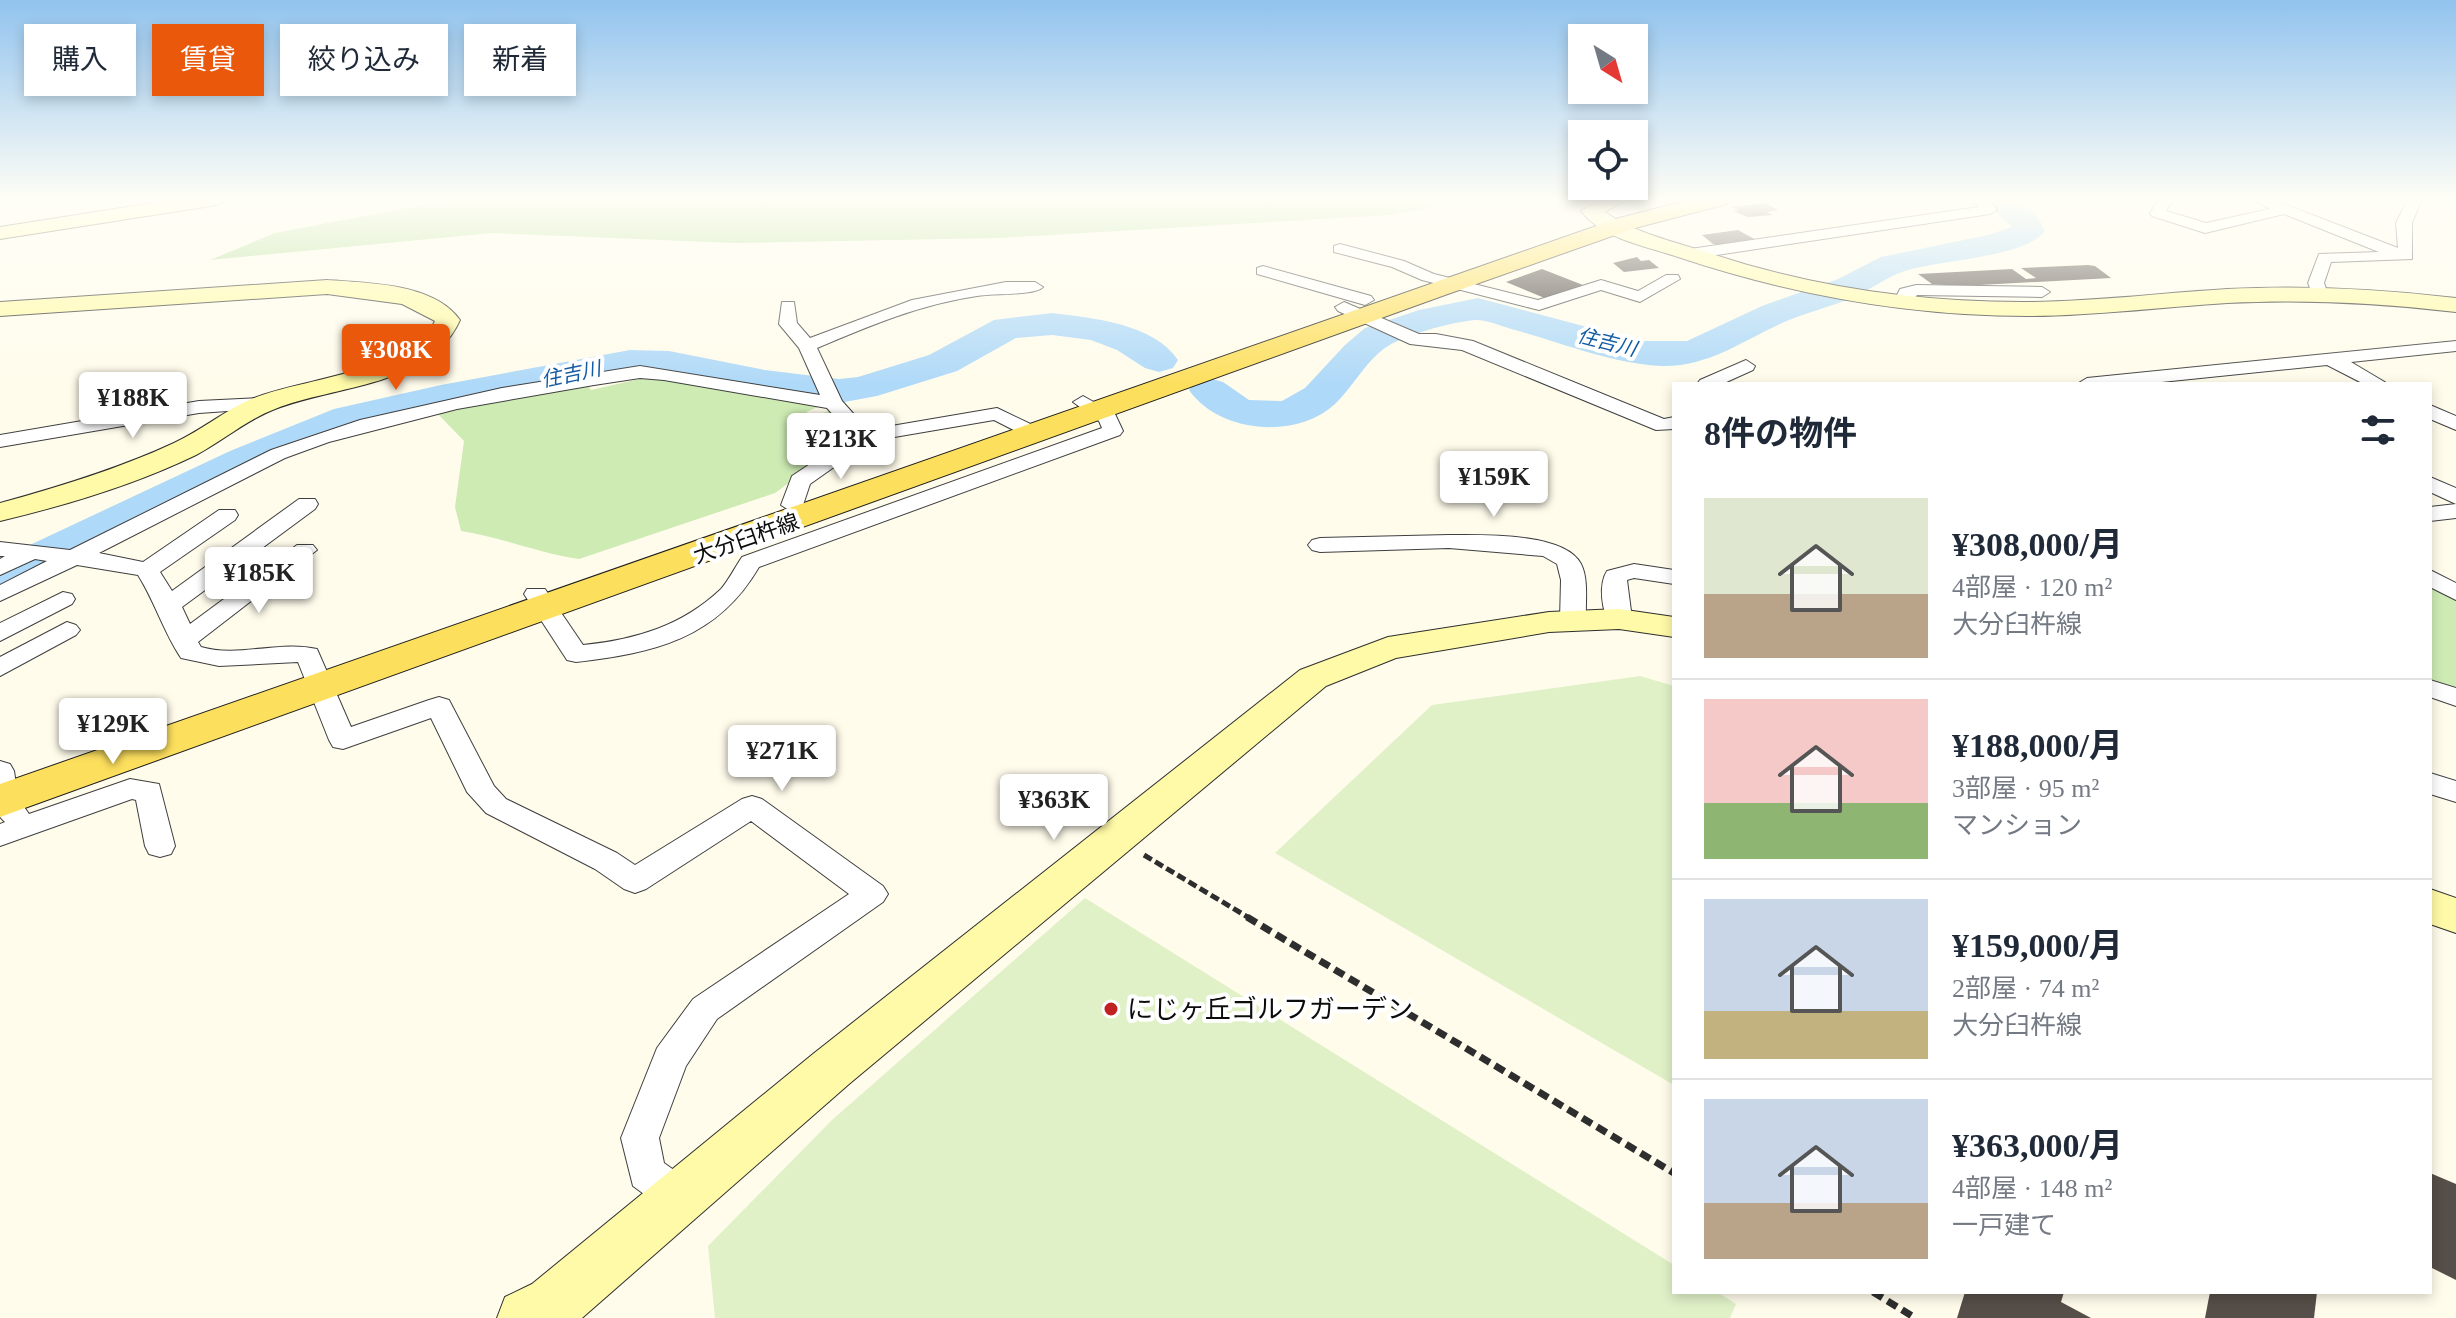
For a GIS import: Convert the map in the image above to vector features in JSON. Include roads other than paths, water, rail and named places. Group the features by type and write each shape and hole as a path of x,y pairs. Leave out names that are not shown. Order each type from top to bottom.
{"main road":[{"name":"大分臼杵線","path":"4,799 317,678 1364,312 1493,261"},
{"name":"大分臼杵線","path":"541,601 792,505 1028,429"}],"street":[{"path":"1384,261 1441,280 1539,305 1601,285 1640,297 1672,279"},
{"path":"1711,261 1755,274 1865,296 2000,309 2057,309 2234,296 2320,294 2456,305"},
{"path":"2320,294 2316,283 2324,261"},
{"path":"1263,271 1364,312 1406,336 1467,345 1663,426 1672,424"},
{"path":"807,346 895,313 977,290 1002,286 1035,287"},
{"path":"0,309 72,301 327,287 367,290 424,303 448,320 439,338 402,362 262,404 181,451 67,492 0,512"},
{"path":"1903,301 1906,293 1916,290 2042,292"},
{"path":"788,306 788,324 807,346 829,394 864,437"},
{"path":"2128,382 2456,346"},
{"path":"2421,349 2456,365"},
{"path":"2328,358 2374,382"},
{"path":"1711,382 1746,366"},
{"path":"2229,369 2252,382"},
{"path":"0,594 278,454 326,435 422,408 640,372 674,374 754,392 829,394"},
{"path":"0,441 199,407 262,404"},
{"path":"541,601 576,654 630,648 686,627 732,592 750,562 1113,431 1108,418 1090,407"},
{"path":"2432,412 2456,424"},
{"path":"792,505 800,481 864,437 895,429 997,414 1028,429"},
{"path":"2432,484 2456,497"},
{"path":"169,605 307,504"},
{"path":"2432,514 2456,511"},
{"path":"147,570 227,515"},
{"path":"1320,545 1488,543 1528,545 1551,550 1565,558 1571,570 1573,620"},
{"path":"0,549 114,562 147,570 169,605 190,652 204,657 232,659 288,653 308,655 343,740 439,706 482,792 496,806 606,861 635,881 752,806 872,894 705,1009 670,1059 640,1138 647,1173 681,1198"},
{"path":"183,641 305,550"},
{"path":"0,568 32,552"},
{"path":"2432,575 2456,570"},
{"path":"1619,619 1615,576 1634,571 1672,577"},
{"path":"2432,576 2456,593"},
{"path":"0,633 63,599"},
{"path":"546,1314 843,1059 1313,678 1388,648 1573,620 1619,619 1672,627"},
{"path":"0,668 67,630"},
{"path":"2432,689 2456,697"},
{"path":"2432,784 2456,792"},
{"path":"4,799 130,789 149,791 160,846"},
{"path":"2432,907 2456,916"}],"waterway":[{"name":"住吉川","path":"1209,390 1238,411 1274,415 1294,411 1319,397 1358,353 1378,336 1432,318 1478,309 1639,352 1692,352 1775,313 1829,295 1893,264 1908,261"},
{"name":"住吉川","path":"0,578 245,460 334,422 441,397 630,362 669,363 765,382 839,391 863,388 943,363 1007,328 1052,324 1098,330 1130,342 1159,360"}],"place":[{"name":"にじヶ丘ゴルフガーデン","path":"1111,1009"}]}
